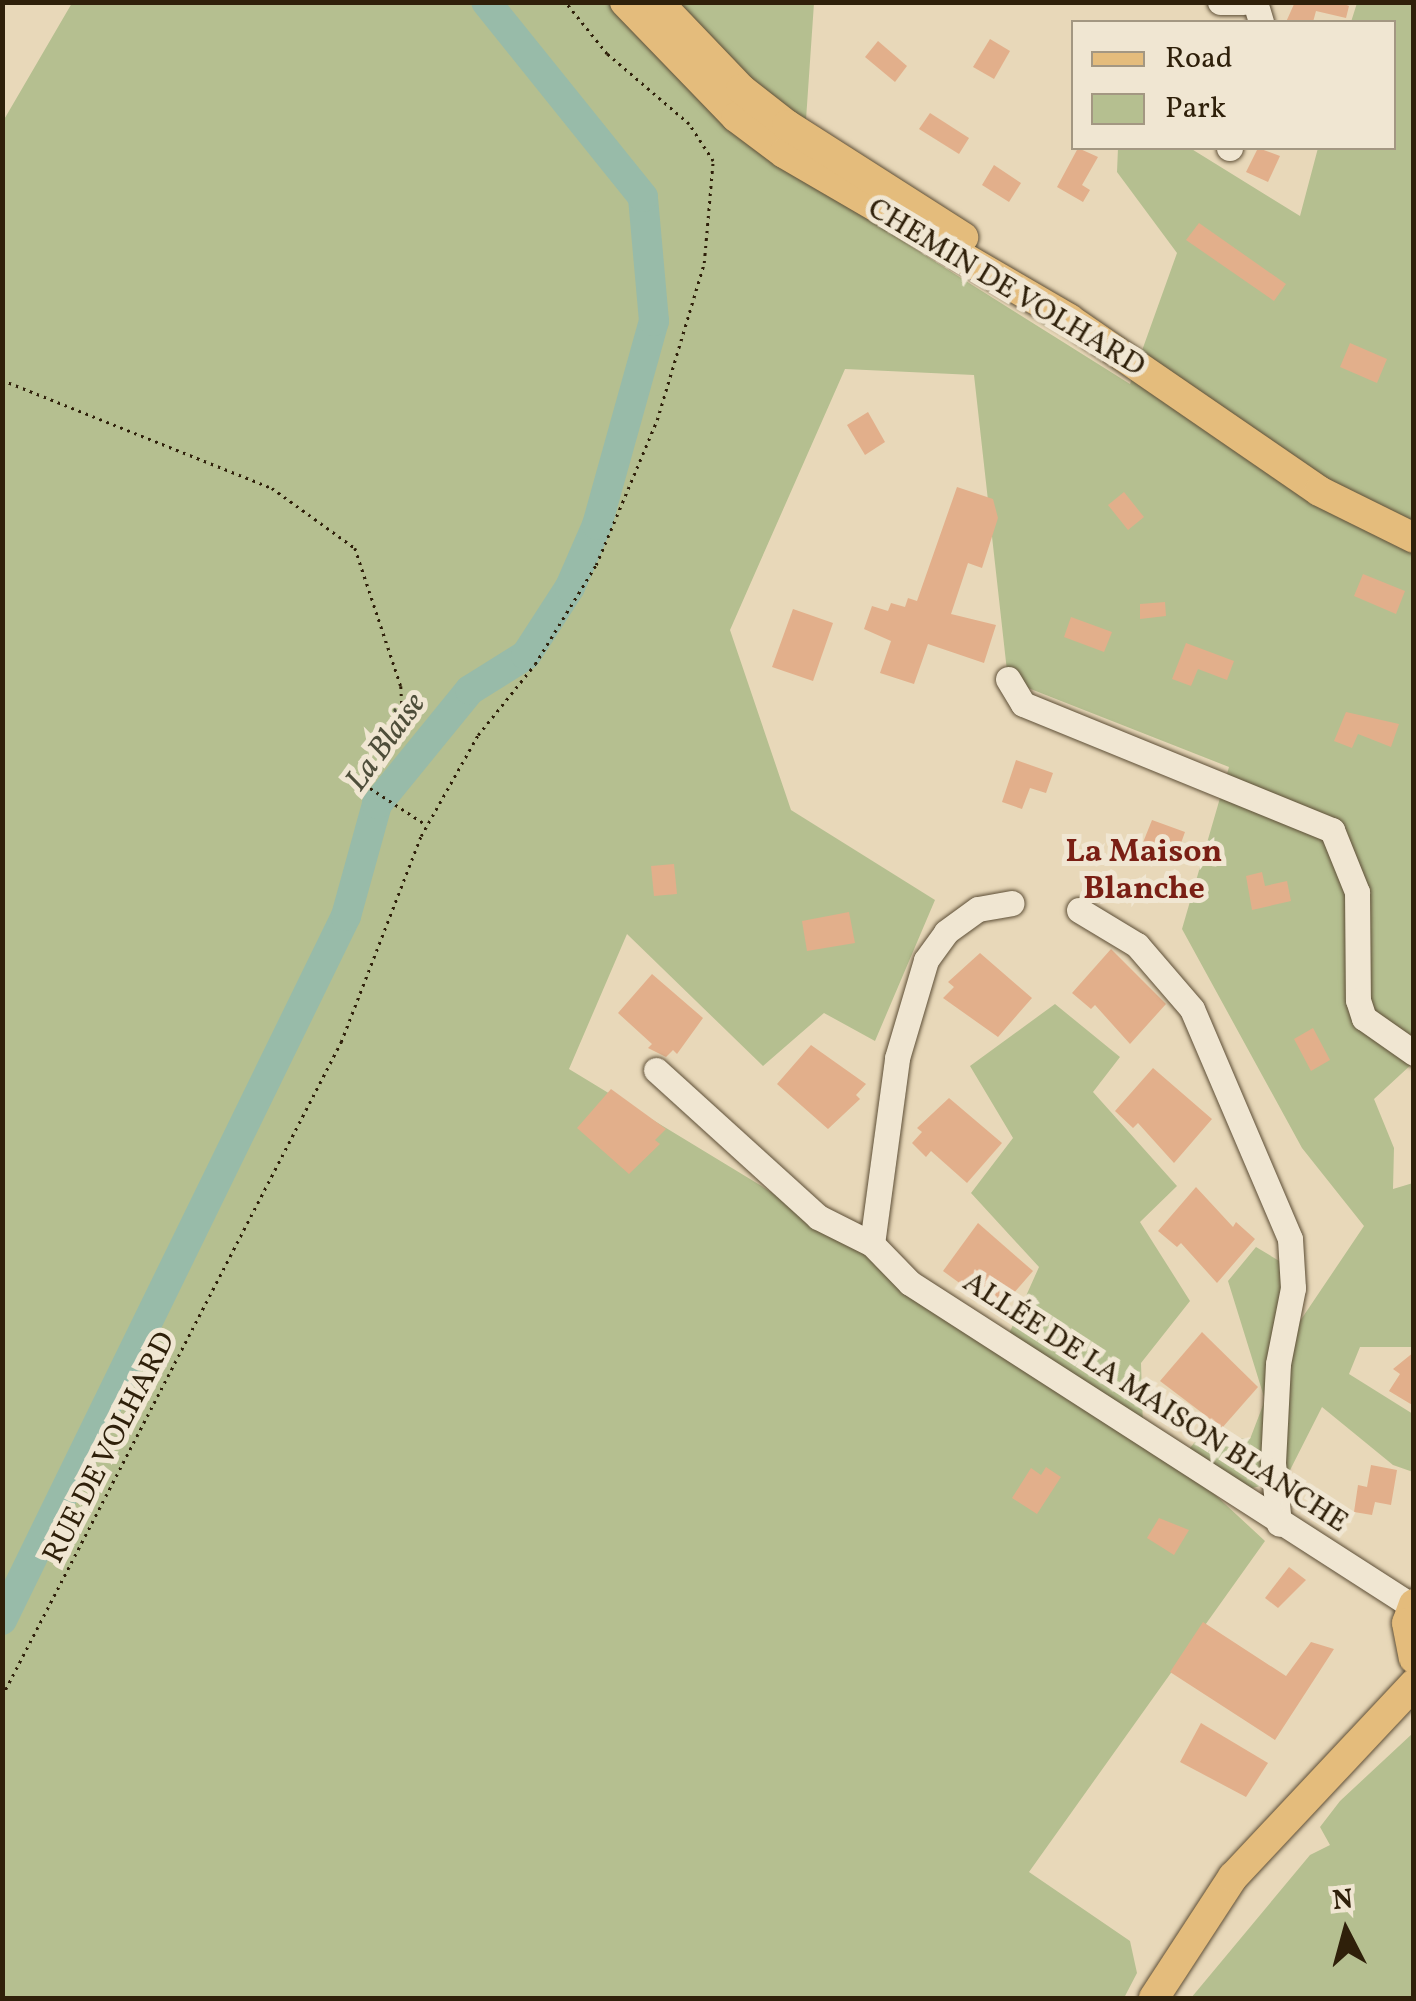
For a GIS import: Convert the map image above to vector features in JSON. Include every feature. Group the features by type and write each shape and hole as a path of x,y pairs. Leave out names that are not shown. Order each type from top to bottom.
{"main road":[{"name":"CHEMIN DE VOLHARD","path":"624,2 736,117 784,153 1102,340 1320,492 1414,538"},
{"name":"CHEMIN DE VOLHARD","path":"658,2 742,89 824,150 1107,323 1320,469 1414,518"},
{"path":"1413,1605 1407,1623 1414,1658"},
{"path":"1154,1998 1233,1876 1414,1684"}],"street":[{"path":"1220,2 1243,2"},
{"path":"1008,679 1023,704 1332,830 1357,892 1358,1000 1364,1018 1414,1052"},
{"path":"872,1244 896,1058 926,960 946,932 978,909 1012,902"},
{"path":"1080,910 1137,945 1192,1009 1290,1239 1293,1288 1278,1364 1273,1463 1279,1524"},
{"name":"ALLÉE DE LA MAISON BLANCHE","path":"656,1070 818,1217 872,1244 910,1283 1279,1524 1413,1605"}],"path":[{"name":"RUE DE VOLHARD","path":"2,1696 139,1441 248,1215 342,1042 427,826 478,735 535,664 596,566 657,420 704,263 712,161 689,124 607,54 566,2"},
{"path":"2,380 272,488 355,548 402,697 364,784 427,826"}],"green space":[{"path":"72,3 814,3 802,178 1130,384 1177,253 1117,172 1118,150 1193,150 1300,216 1317,150 1396,150 1396,20 1352,20 1357,3 1413,3 1414,1062 1374,1099 1394,1148 1393,1189 1413,1183 1414,1347 1360,1347 1349,1374 1413,1414 1413,1472 1393,1465 1322,1407 1285,1480 1240,1491 1184,1455 1200,1436 1250,1439 1265,1400 1228,1281 1256,1247 1286,1265 1294,1330 1364,1226 1302,1148 1182,929 1229,767 1008,680 974,375 845,369 730,630 791,810 935,900 875,1041 824,1013 763,1066 627,934 569,1069 1008,1336 1039,1267 971,1193 1013,1138 970,1066 1055,1004 1120,1057 1093,1092 1177,1186 1140,1222 1190,1301 1141,1363 1143,1428 1265,1541 1029,1872 1130,1941 1137,1973 1124,1998 3,1998 2,123"},
{"path":"1413,1733 1413,1998 1191,1998 1310,1855 1330,1845 1320,1827 1340,1801"}],"building":[{"path":"1295,2 1339,2 1349,6 1346,18 1316,11 1314,20 1287,20"},
{"path":"990,39 1010,51 994,79 973,67"},
{"path":"878,41 907,66 895,82 865,57"},
{"path":"930,113 969,138 959,154 919,129"},
{"path":"1077,150 1098,157 1082,185 1090,190 1083,202 1057,187"},
{"path":"1257,150 1280,156 1268,182 1246,172"},
{"path":"994,165 1021,183 1009,202 982,185"},
{"path":"1199,223 1286,284 1274,301 1186,240"},
{"path":"1350,343 1387,359 1377,383 1340,367"},
{"path":"868,412 885,442 865,455 847,425"},
{"path":"957,487 993,499 998,518 982,568 968,563 951,614 996,625 984,663 928,644 914,684 880,673 891,641 864,629 872,606 888,611 891,603 905,607 908,598 917,601"},
{"path":"1124,492 1144,517 1128,530 1108,505"},
{"path":"1363,574 1405,591 1396,614 1354,596"},
{"path":"1165,602 1166,616 1140,619 1140,604"},
{"path":"793,609 833,623 813,681 772,667"},
{"path":"1071,617 1112,632 1104,652 1064,637"},
{"path":"1186,643 1234,661 1227,680 1198,669 1191,686 1172,679"},
{"path":"1346,712 1399,724 1391,747 1358,734 1352,748 1334,741"},
{"path":"1016,760 1053,773 1046,793 1030,788 1022,809 1002,802"},
{"path":"1152,820 1185,832 1176,857 1142,845"},
{"path":"674,864 677,894 654,896 651,866"},
{"path":"1262,872 1265,886 1287,881 1291,901 1252,910 1246,876"},
{"path":"849,912 855,943 807,951 802,921"},
{"path":"1111,949 1166,1004 1130,1044 1095,1005 1091,1009 1072,993"},
{"path":"980,953 1032,998 998,1037 943,998 954,987 948,982"},
{"path":"652,974 703,1018 677,1054 673,1050 666,1057 648,1048 652,1044 618,1013"},
{"path":"1313,1028 1330,1060 1311,1071 1294,1039"},
{"path":"811,1045 866,1084 856,1095 860,1099 828,1129 777,1084"},
{"path":"1153,1068 1212,1119 1174,1163 1138,1123 1133,1128 1115,1111"},
{"path":"611,1089 666,1129 655,1140 660,1144 629,1174 577,1128"},
{"path":"949,1098 1002,1143 967,1183 931,1151 926,1157 912,1143 922,1132 917,1128"},
{"path":"1196,1187 1233,1227 1236,1222 1255,1239 1217,1283 1181,1243 1177,1247 1158,1231"},
{"path":"978,1223 1033,1271 998,1311 943,1271"},
{"path":"1202,1332 1258,1387 1222,1428 1160,1381"},
{"path":"1414,1352 1414,1406 1389,1391 1400,1374 1393,1369"},
{"path":"1371,1465 1397,1470 1391,1505 1375,1502 1372,1515 1354,1512 1358,1485 1367,1487"},
{"path":"1046,1467 1061,1477 1037,1514 1012,1498 1031,1468 1041,1475"},
{"path":"1159,1518 1189,1530 1174,1555 1147,1538"},
{"path":"1289,1567 1306,1580 1278,1608 1265,1598"},
{"path":"1203,1622 1286,1676 1311,1642 1334,1649 1275,1740 1170,1672"},
{"path":"1201,1723 1268,1763 1246,1797 1180,1762"}],"waterway":[{"name":"La Blaise","path":"2,1620 346,916 377,804 470,690 526,655 570,587 597,525 654,321 643,197 486,2"}],"district":[{"name":"La Maison Blanche","path":"1144,872"}]}
